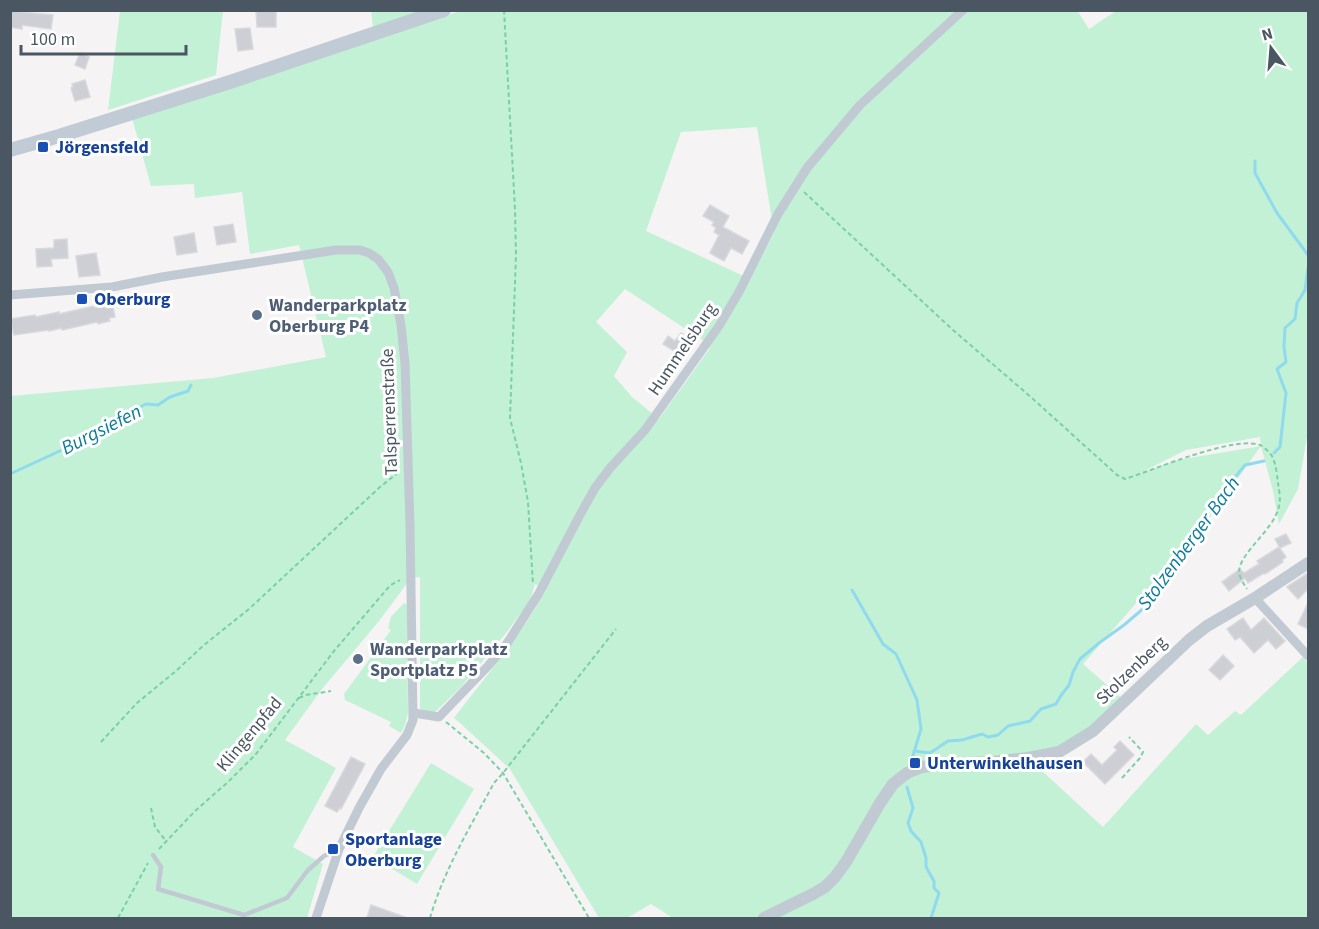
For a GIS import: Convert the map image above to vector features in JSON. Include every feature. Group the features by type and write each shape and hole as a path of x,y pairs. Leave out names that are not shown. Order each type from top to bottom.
{"main road":[{"path":"10,150 219,85 444,10"}],"street":[{"name":"Hummelsburg","path":"439,717 497,657 538,596 595,488 645,430 719,326 739,292 778,214 807,168 860,105 963,10"},
{"name":"Talsperrenstraße","path":"10,295 112,287 162,277 351,249 365,251 378,259 385,267 398,306 405,363 414,713 409,730 376,778 339,849 316,918"},
{"name":"Stolzenberg","path":"767,917 825,887 835,877 893,784 907,773 922,767 992,762 1059,752 1094,731 1189,640 1207,626 1308,563"},
{"path":"1255,598 1308,656"},
{"path":"414,713 439,717"}],"lane":[{"path":"155,854 162,867 158,889 244,915 287,898 308,870 324,856 339,849"}],"path":[{"path":"504,10 516,256 510,418 528,502 532,582 538,596"},
{"path":"795,185 953,330 1117,475 1125,479 1212,450 1245,444 1262,446 1272,455 1279,492 1279,507 1272,522 1244,559 1239,570 1241,579 1255,598"},
{"path":"101,742 137,703 243,614 380,487 408,465"},
{"name":"Klingenpfad","path":"118,918 144,869 166,841 260,748 334,651 387,589 401,579 411,578"},
{"path":"430,918 450,863 494,783 616,629"},
{"path":"297,699 306,695 331,691"},
{"path":"439,717 484,753 503,773 589,918"},
{"path":"1122,778 1143,752 1128,737"},
{"path":"151,808 154,827 166,841"}],"green space":[{"path":"371,10 427,11 373,27"},
{"path":"1077,10 1089,29 1116,11 1308,11 1308,435 1298,489 1279,524 1261,446 1205,524 1083,664 1125,701 1093,731 1029,759 1103,827 1196,724 1208,735 1235,711 1241,715 1303,657 1308,664 1308,918 673,918 651,904 627,918 599,918 510,769 454,718 514,640 546,590 535,584 530,601 506,633 460,688 434,713 420,709 420,577 411,578 379,621 322,689 285,740 336,768 293,847 323,864 307,918 11,918 11,396 213,378 326,357 299,245 250,254 242,192 195,198 194,184 151,186 132,118 460,11","holes":["757,127 774,233 750,279 646,231 681,132","625,289 704,341 710,348 659,419 632,397 614,376 627,352 596,322","1260,437 1261,446 1178,460 1140,473 1186,450"]},
{"path":"120,11 223,11 216,75 108,110"},
{"path":"404,603 407,605 408,713 401,733 389,726 391,722 345,700 344,694 391,630 388,628 391,617"},
{"path":"431,763 474,789 417,884 373,857"}],"building":[{"path":"256,10 276,10 276,27 257,27"},
{"path":"10,11 53,15 51,29 22,25 22,29 10,27"},
{"path":"250,28 253,49 238,51 235,29"},
{"path":"80,53 89,57 85,69 75,65"},
{"path":"85,80 90,97 75,101 72,84"},
{"path":"710,205 729,216 723,227 749,241 742,254 731,248 724,261 710,253 719,235 714,232 716,228 712,225 714,222 703,216"},
{"path":"233,224 236,242 217,245 214,227"},
{"path":"194,233 197,252 177,255 174,237"},
{"path":"67,239 68,258 51,259 52,266 37,267 36,249 54,248 54,240"},
{"path":"96,253 100,275 79,277 76,256"},
{"path":"107,305 107,308 113,307 115,317 109,318 110,321 62,330 62,328 14,335 10,319 59,312 59,314"},
{"path":"681,333 692,340 682,356 663,344 668,336 675,341"},
{"path":"1286,534 1291,543 1280,548 1275,539"},
{"path":"1279,547 1286,557 1282,560 1283,562 1265,574 1248,583 1245,578 1229,591 1222,582 1240,569 1244,573 1259,564 1257,561"},
{"path":"1308,573 1308,589 1298,599 1287,587"},
{"path":"1308,603 1308,629 1298,624"},
{"path":"1243,618 1251,630 1264,618 1285,641 1276,649 1268,640 1254,653 1240,637 1235,640 1227,629"},
{"path":"1223,655 1234,666 1220,680 1209,670"},
{"path":"1120,741 1134,755 1105,784 1083,762 1091,754 1102,765 1117,750 1114,747"},
{"path":"351,757 365,764 341,809 337,812 325,806"},
{"path":"371,905 405,917 405,918 367,918"}],"waterway":[{"path":"1255,161 1255,173 1277,213 1308,255"},
{"name":"Stolzenberger Bach","path":"1274,453 1280,447 1286,393 1277,369 1286,362 1285,328 1295,319 1297,303 1305,290 1308,268"},
{"name":"Burgsiefen","path":"10,474 77,443 115,417 146,404 158,405 170,397 188,391 191,385"},
{"name":"Stolzenberger Bach","path":"914,751 930,753 948,741 962,740 982,734 988,737 998,735 1008,726 1030,721 1041,709 1056,704 1069,685 1080,659 1144,608 1158,580 1245,465 1264,461"},
{"path":"852,590 883,644 896,654 917,700 921,729 912,759"},
{"path":"907,787 913,808 908,823 911,831 921,842 926,867 934,881 934,888 939,893 931,918"}],"place":[{"name":"Jörgensfeld","path":"43,147"},
{"name":"Oberburg","path":"82,299"},
{"name":"Wanderparkplatz Oberburg P4","path":"257,315"},
{"name":"Wanderparkplatz Sportplatz P5","path":"358,659"},
{"name":"Unterwinkelhausen","path":"915,763"},
{"name":"Sportanlage Oberburg","path":"333,849"}]}
